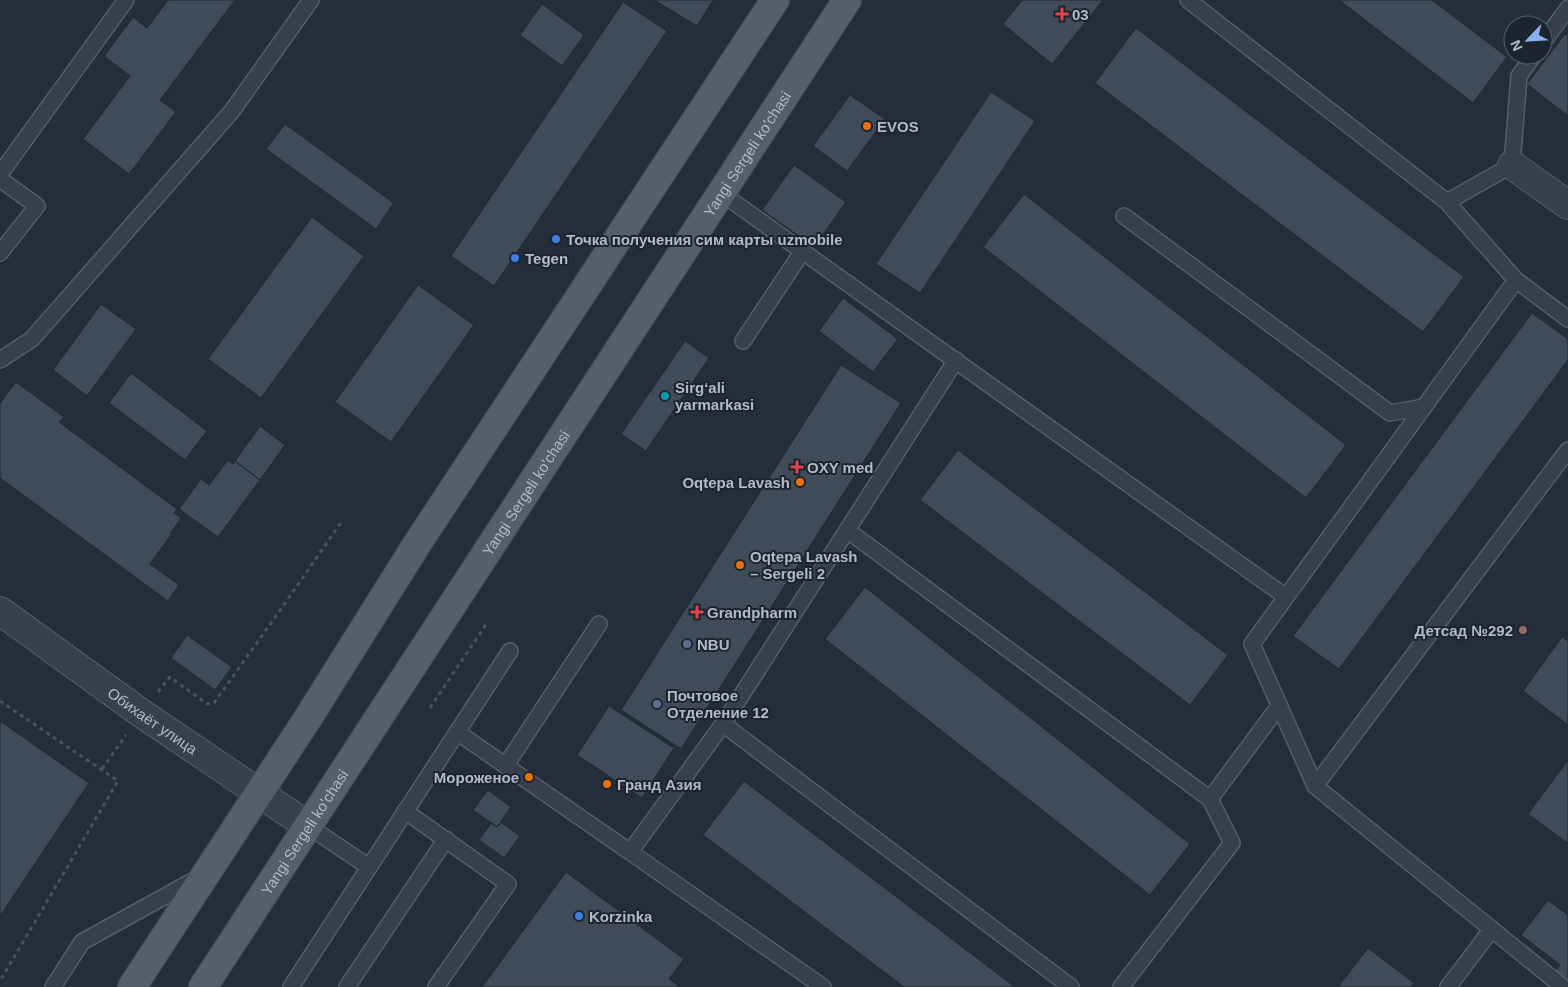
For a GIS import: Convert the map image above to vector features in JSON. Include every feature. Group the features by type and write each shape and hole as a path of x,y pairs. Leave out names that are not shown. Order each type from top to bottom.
{"main road":[{"path":"132,987 308,718 428,528 775,0"},
{"name":"Yangi Sergeli ko'chasi","path":"203,987 848,0"}],"street":[{"path":"1512,165 1568,204"},
{"name":"Обихаёт улица","path":"0,611 141,713 308,826"}],"lane":[{"path":"0,174 126,0"},
{"path":"0,360 32,339 232,111 311,0"},
{"path":"1188,0 1447,202 1516,280 1568,319"},
{"path":"1553,28 1568,8"},
{"path":"1447,202 1512,165 1518,76 1526,65"},
{"path":"0,179 37,206 0,252"},
{"path":"721,194 1286,597"},
{"path":"1124,216 1390,413 1424,407"},
{"path":"743,341 802,252"},
{"path":"1516,280 1252,644 1315,786 1563,987"},
{"path":"630,852 723,724 956,360"},
{"path":"1315,786 1568,450"},
{"path":"847,530 1210,799 1232,843 1121,987"},
{"path":"506,765 599,624"},
{"path":"291,987 510,651"},
{"path":"1210,799 1279,706"},
{"path":"723,724 1071,987"},
{"path":"457,732 823,987"},
{"path":"405,811 508,884 436,987"},
{"path":"308,826 369,867"},
{"path":"347,987 446,839"},
{"path":"53,987 82,942 208,872"},
{"path":"1448,987 1492,929"}],"path":[{"path":"102,769 141,713 170,677 207,704 214,703 342,521"},
{"path":"430,708 487,623"},
{"path":"0,701 118,780 0,981"}],"building":[{"path":"168,0 235,0 160,100 176,112 129,174 83,139 130,76 104,56 133,17 147,28"},
{"path":"654,0 713,0 697,26"},
{"path":"1022,0 1103,0 1052,64 1003,24"},
{"path":"1339,0 1432,0 1503,54 1503,62 1473,103"},
{"path":"623,2 667,31 494,286 451,256"},
{"path":"542,4 584,35 562,66 520,35"},
{"path":"1136,28 1464,277 1423,332 1095,83"},
{"path":"1565,34 1568,36 1568,116 1527,84 1541,65 1553,65 1553,50"},
{"path":"991,92 1035,121 920,293 876,264"},
{"path":"850,95 885,119 847,171 813,146"},
{"path":"285,124 394,203 376,229 266,149"},
{"path":"794,165 846,202 814,247 762,210"},
{"path":"1024,194 1346,445 1306,498 983,247"},
{"path":"312,217 364,256 261,398 208,359"},
{"path":"418,285 474,325 391,442 335,402"},
{"path":"843,298 898,339 873,372 819,331"},
{"path":"101,304 136,329 87,396 53,370"},
{"path":"1532,313 1568,339 1568,360 1339,669 1293,636"},
{"name":"Sirgʻali yarmarkasi","path":"685,341 709,358 646,451 621,434"},
{"path":"841,365 901,403 681,749 621,710"},
{"path":"131,373 207,431 185,460 109,403"},
{"path":"16,382 64,417 59,422 177,509 174,513 181,518 150,564 179,585 168,601 0,478 0,403"},
{"path":"260,426 285,445 260,480 235,461"},
{"path":"958,450 1228,655 1190,705 920,500"},
{"path":"228,460 233,464 235,461 260,480 218,537 179,509 201,479 209,485"},
{"path":"865,587 1190,844 1150,895 825,639"},
{"path":"187,635 232,667 215,690 171,658"},
{"path":"1562,637 1568,641 1568,725 1523,691"},
{"path":"609,706 674,748 642,798 577,755"},
{"path":"0,721 89,783 0,916"},
{"path":"1568,760 1568,842 1567,843 1528,814"},
{"path":"744,781 1015,987 904,987 703,835"},
{"path":"488,790 511,807 497,827 473,810"},
{"path":"501,822 520,836 504,858 479,840 491,823 497,827"},
{"name":"Korzinka","path":"566,872 684,959 669,979 680,987 482,987"},
{"path":"1548,900 1568,915 1568,981 1555,971 1560,965 1521,935"},
{"path":"1368,948 1414,983 1411,987 1338,987"}],"place":[{"name":"03","path":"1062,14"},
{"name":"EVOS","path":"867,126"},
{"name":"Точка получения сим карты uzmobile","path":"556,239"},
{"name":"Tegen","path":"515,258"},
{"name":"Sirgʻali yarmarkasi","path":"665,396"},
{"name":"OXY med","path":"797,467"},
{"name":"Oqtepa Lavash","path":"800,482"},
{"name":"Oqtepa Lavash – Sergeli 2","path":"740,565"},
{"name":"Grandpharm","path":"697,612"},
{"name":"Детсад №292","path":"1523,630"},
{"name":"NBU","path":"687,644"},
{"name":"Почтовое Отделение 12","path":"657,704"},
{"name":"Мороженое","path":"529,777"},
{"name":"Гранд Азия","path":"607,784"},
{"name":"Korzinka","path":"579,916"}]}
